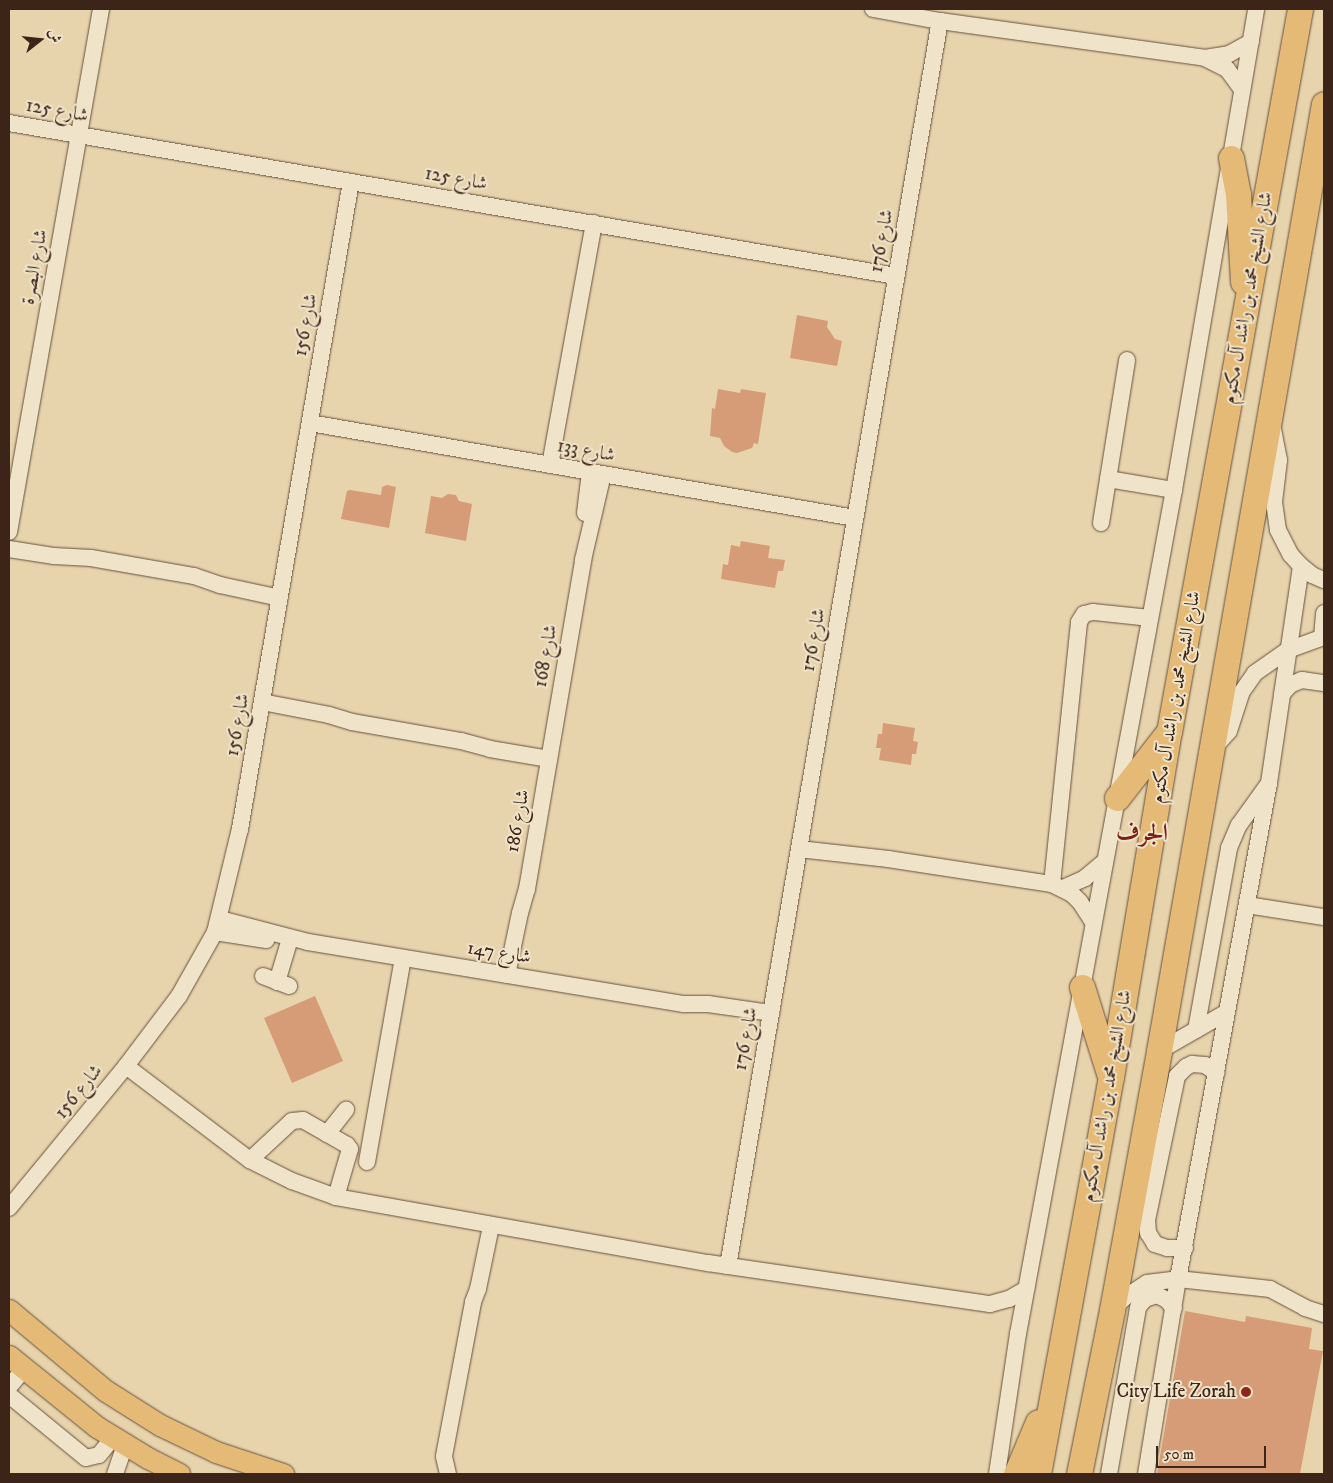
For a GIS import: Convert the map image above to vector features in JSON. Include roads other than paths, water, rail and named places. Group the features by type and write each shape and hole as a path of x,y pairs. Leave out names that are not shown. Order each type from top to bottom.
{"highway":[{"name":"شارع الشيخ محمد بن راشد آل مكتوم","path":"1038,1474 1054,1396 1111,1077 1169,732 1300,9"},
{"path":"1079,1474 1112,1310 1159,1050 1324,104"},
{"path":"1231,158 1239,203 1240,266 1248,301"},
{"path":"1117,798 1169,732"},
{"path":"1082,987 1111,1077"},
{"path":"1016,1474 1035,1426 1054,1396"},
{"path":"1087,1433 1092,1474"}],"main road":[{"path":"9,1310 106,1391 153,1421 216,1452 283,1474"},
{"path":"16,1362 119,1441 179,1474"}],"street":[{"name":"شارع البصرة","path":"9,532 101,9"},
{"path":"873,9 940,21 1205,58 1229,54 1250,42"},
{"path":"997,1474 1026,1288 1174,490 1231,158 1241,88 1256,9"},
{"name":"شارع 176","path":"728,1266 940,21"},
{"path":"1205,58 1227,69 1241,88"},
{"name":"شارع 125","path":"9,123 896,276"},
{"name":"شارع 156","path":"9,1208 126,1066 179,996 218,925 240,830 351,182"},
{"path":"550,465 594,223"},
{"path":"1101,523 1127,360"},
{"path":"1270,418 1278,446 1279,460 1275,516 1283,543 1301,566 1312,575 1324,580"},
{"name":"شارع 133","path":"310,423 855,518"},
{"name":"شارع 168","path":"550,754 596,473"},
{"path":"1108,479 1174,490"},
{"path":"9,539 64,549 91,558"},
{"path":"9,549 54,556 91,558 194,576 220,585 281,592"},
{"path":"1146,1474 1178,1279 1269,784 1301,566"},
{"path":"1057,886 1079,622 1084,614 1093,612 1150,618"},
{"path":"1212,750 1229,731 1240,693 1248,680 1264,664 1288,650 1323,637 1324,613"},
{"path":"1282,694 1290,685 1302,680 1324,683"},
{"path":"261,708 326,722 352,722 461,740 490,749 550,754"},
{"name":"شارع 186","path":"514,976 520,913 527,889 550,754"},
{"path":"1196,1030 1229,848 1239,825 1269,784"},
{"path":"800,843 1057,886 1085,878 1104,862"},
{"path":"1057,886 1080,902 1093,922"},
{"path":"1247,905 1324,917"},
{"name":"شارع 147","path":"218,925 289,942 308,942"},
{"name":"شارع 147","path":"218,925 308,942 684,1004 707,1012 770,1018"},
{"path":"276,981 289,942"},
{"path":"367,1162 404,958"},
{"path":"1159,1050 1227,1012"},
{"path":"1185,1248 1167,1248 1155,1244 1148,1233 1148,1220 1177,1076 1192,1064 1205,1065 1217,1072"},
{"path":"126,1066 250,1160 292,1181 336,1198 728,1266 990,1304 1010,1299 1026,1288"},
{"path":"327,1134 346,1110"},
{"path":"250,1160 296,1119 303,1120 347,1145 351,1152 336,1198"},
{"path":"432,1474 444,1456 473,1302 478,1289 485,1225"},
{"path":"1112,1310 1124,1298 1148,1282 1178,1279 1270,1289 1305,1308 1324,1314"},
{"path":"1108,1474 1138,1307 1146,1299 1157,1295 1167,1300 1174,1310"},
{"path":"990,1304 1008,1315 1018,1334"},
{"path":"9,1387 16,1362"},
{"path":"9,1395 86,1458 99,1455 119,1441"},
{"path":"116,1474 119,1441"},
{"path":"444,1456 448,1474"}],"place":[{"name":"City Life Zorah","path":"1246,1392"}],"district":[{"name":"الجرف","path":"1142,834"}]}
